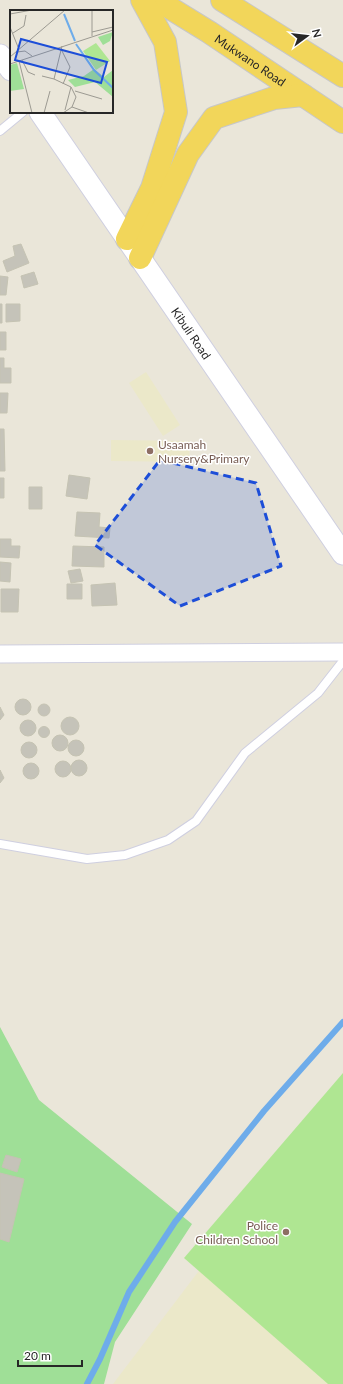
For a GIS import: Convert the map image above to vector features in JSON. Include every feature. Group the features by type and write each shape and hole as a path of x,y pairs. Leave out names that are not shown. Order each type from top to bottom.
{"highway":[{"path":"127,239 152,188 176,112 165,42 142,0"},
{"name":"Mukwano Road","path":"157,0 343,122"},
{"path":"222,0 343,76"},
{"path":"140,258 188,154 214,118 274,98 303,95"}],"street":[{"name":"Kibuli Road","path":"41,113 343,554"},
{"path":"0,654 343,652"}],"lane":[{"path":"0,131 22,113"},
{"path":"0,844 87,859 125,855 168,840 196,821 245,754 318,693 343,661"}],"highlighted area":[{"path":"160,460 256,483 281,566 180,606 95,545"}],"shaded area":[{"path":"146,372 180,425 163,436 129,383"},
{"name":"Usaamah Nursery&Primary","path":"111,440 190,441 189,462 111,461"},
{"name":"Police Children School","path":"343,1081 343,1384 113,1384"}],"green space":[{"path":"0,1027 39,1100 192,1224 115,1342 104,1384 0,1384"},
{"name":"Police Children School","path":"343,1073 343,1384 328,1384 184,1258"}],"building":[{"path":"21,244 29,263 7,272 3,261 15,256 13,246"},
{"path":"34,272 38,284 24,288 21,276"},
{"path":"0,276 8,277 6,295 0,295"},
{"path":"0,304 2,304 2,323 0,323"},
{"path":"6,304 20,304 20,321 6,322"},
{"path":"0,332 6,332 6,350 0,350"},
{"path":"0,358 4,358 4,368 11,368 11,383 0,383"},
{"path":"0,393 8,393 7,413 0,413"},
{"path":"0,429 4,429 5,471 0,471"},
{"path":"69,475 90,478 87,499 66,496"},
{"path":"0,478 4,478 4,498 0,498"},
{"path":"29,487 42,487 42,509 29,509"},
{"path":"77,512 100,513 99,527 110,528 109,538 75,536"},
{"path":"0,539 11,539 11,546 20,546 19,558 0,557"},
{"path":"73,546 104,547 104,567 72,566"},
{"path":"0,562 11,563 10,582 0,581"},
{"path":"80,569 83,581 71,583 68,571"},
{"path":"115,583 117,605 92,606 91,585"},
{"path":"67,584 82,584 82,599 67,599"},
{"path":"1,589 19,589 18,612 1,612"},
{"path":"23,699 29,701 31,707 29,713 23,715 17,713 15,707 17,701"},
{"path":"46,704 49,705 49,715 42,716 39,715 38,708 39,705"},
{"path":"0,707 4,715 0,720"},
{"path":"66,717 74,717 79,722 77,733 74,735 66,735 61,730 61,722"},
{"path":"28,720 34,722 36,728 34,734 28,736 22,734 20,728 22,722"},
{"path":"42,727 46,727 48,728 48,736 42,737 39,734 39,730"},
{"path":"60,735 66,737 68,743 66,749 60,751 54,749 52,743 54,737"},
{"path":"73,740 79,740 84,745 82,754 79,756 73,756 68,751 68,745"},
{"path":"29,742 35,744 37,750 35,756 29,758 23,756 21,750 23,744"},
{"path":"76,760 82,760 87,765 85,774 82,776 76,776 71,771 71,765"},
{"path":"63,761 69,763 71,769 69,775 63,777 57,775 55,769 57,763"},
{"path":"31,763 37,765 39,771 37,777 31,779 25,777 23,771 25,765"},
{"path":"0,770 4,778 0,783"},
{"path":"6,1155 21,1159 17,1172 2,1167"},
{"path":"0,1173 24,1179 9,1242 0,1239"}],"waterway":[{"path":"87,1384 100,1359 129,1292 175,1222 264,1111 343,1022"}],"place":[{"name":"Usaamah Nursery&Primary","path":"150,451"},
{"name":"Police Children School","path":"286,1232"}]}
